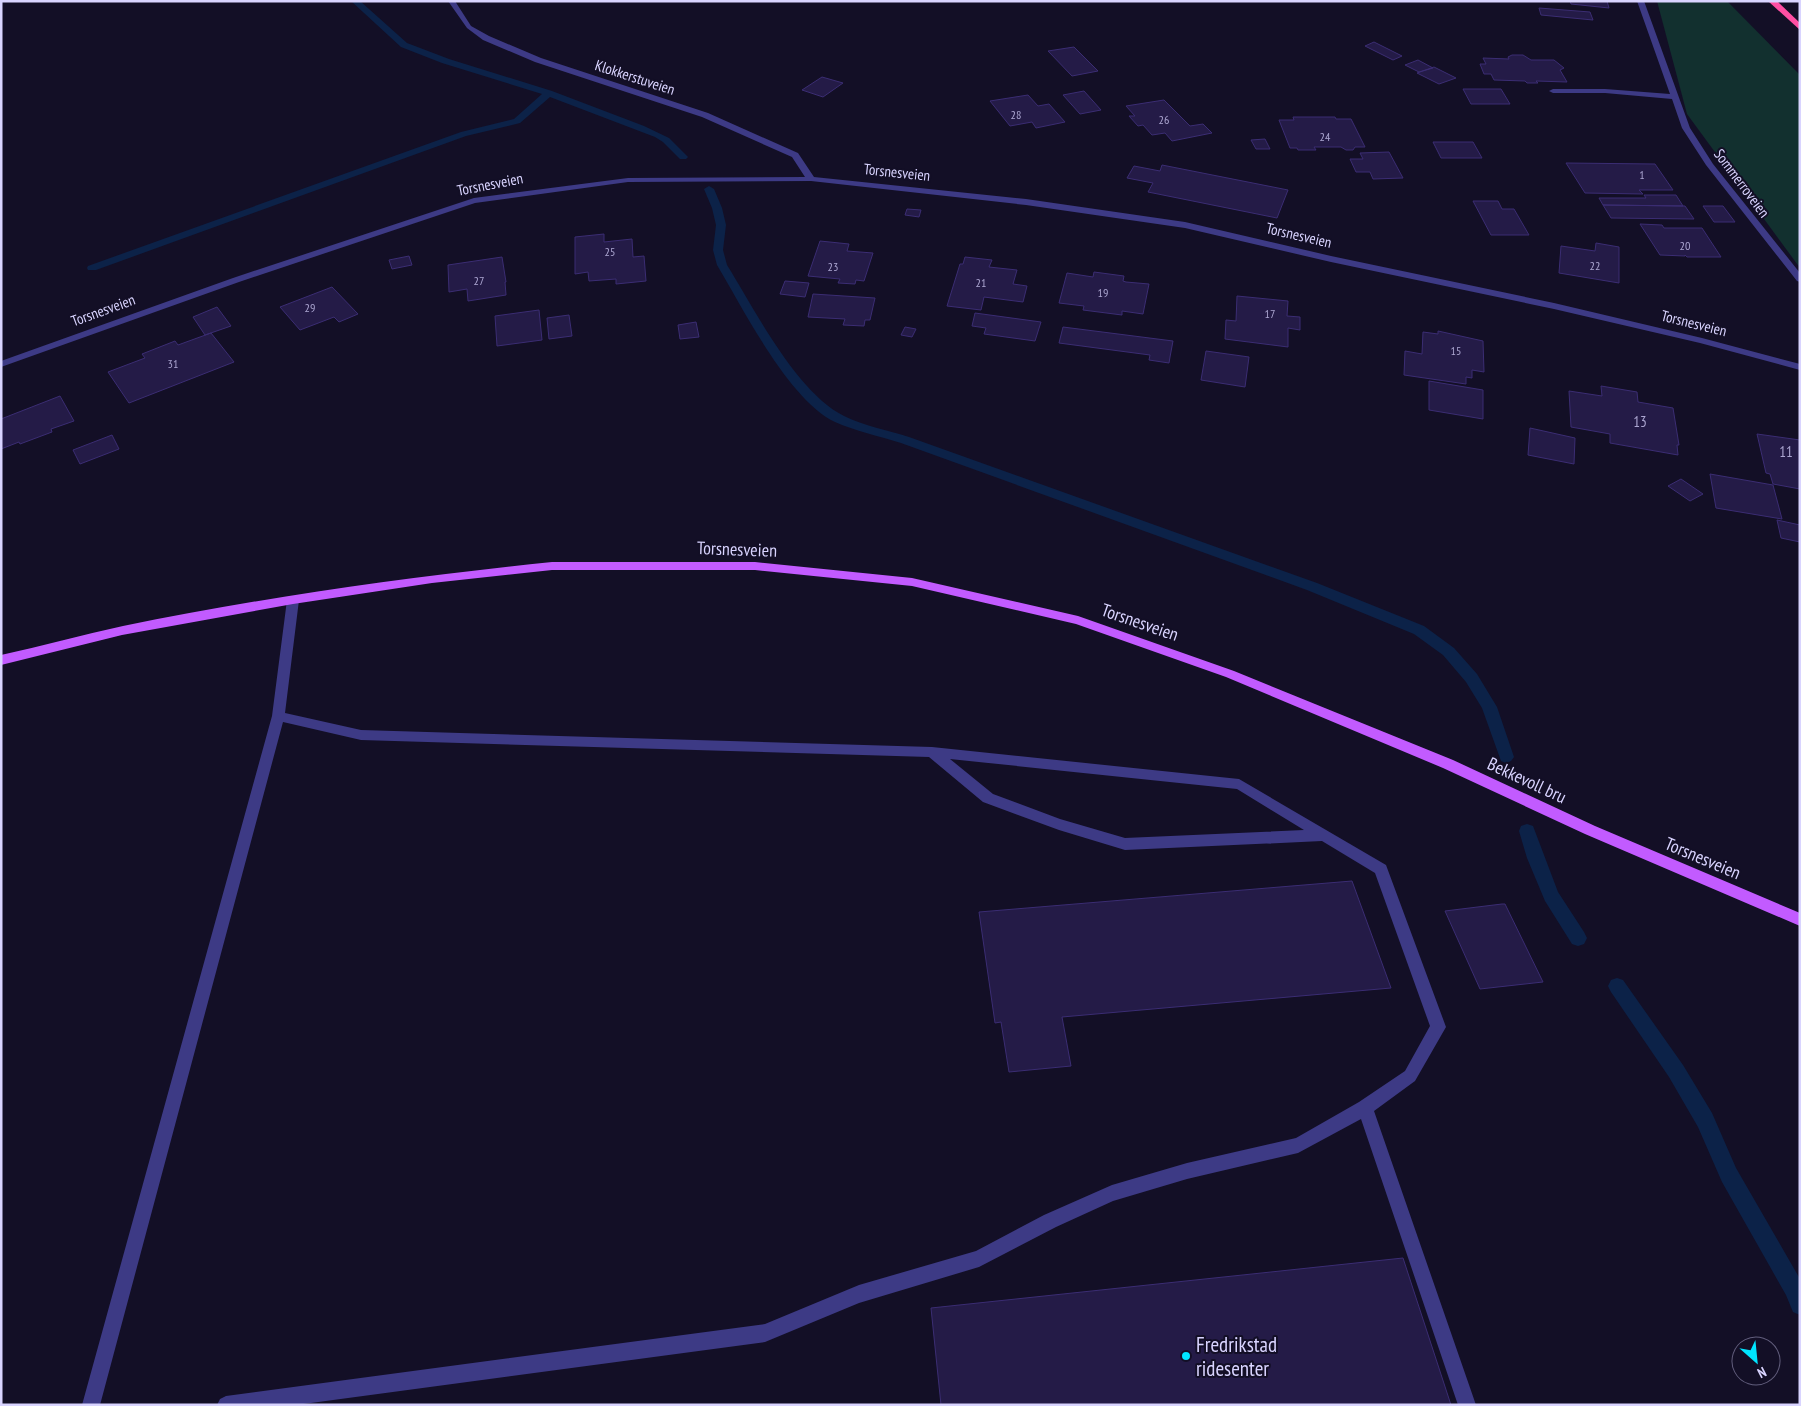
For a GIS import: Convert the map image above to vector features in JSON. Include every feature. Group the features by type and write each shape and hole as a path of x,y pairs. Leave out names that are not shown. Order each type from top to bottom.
{"highway":[{"path":"1772,1 1800,28"}],"main road":[{"name":"Torsnesveien","path":"1,660 122,631 293,600 432,579 552,566 755,566 912,582 1078,620 1230,674 1448,764"},
{"name":"Bekkevoll bru","path":"1448,764 1590,830"},
{"name":"Torsnesveien","path":"1590,830 1800,920"}],"street":[{"name":"Klokkerstuveien","path":"451,1 469,27 486,38 538,60 714,119 795,155 810,179"},
{"name":"Sommerroveien","path":"1640,1 1686,128 1710,165 1800,279"},
{"path":"1553,91 1605,91 1675,97"},
{"name":"Torsnesveien","path":"1,364 236,280 474,201 628,180 810,179 1026,202 1185,225 1330,259 1554,306 1702,341 1800,368"},
{"path":"92,1405 278,716 293,600"},
{"path":"226,1405 765,1333 859,1294 979,1259 1050,1221 1112,1194 1188,1171 1298,1145 1366,1108 1410,1076 1438,1027 1382,868 1240,784 932,752 361,735 278,716"},
{"path":"932,752 988,798 1058,824 1125,844 1325,835"},
{"path":"1366,1108 1468,1405"}],"green space":[{"path":"1657,1 1727,1 1800,75 1800,268 1687,114"}],"building":[{"path":"1570,1 1607,1 1609,8 1571,4"},
{"path":"1539,8 1590,12 1593,20 1541,15"},
{"path":"1374,42 1402,56 1393,60 1365,46"},
{"path":"1074,47 1098,71 1072,76 1048,51"},
{"path":"1523,55 1531,60 1554,60 1564,68 1560,70 1567,82 1536,81 1538,83 1527,83 1525,81 1494,80 1491,74 1484,74 1480,64 1486,64 1483,58 1509,59 1508,57"},
{"path":"1418,60 1433,68 1419,72 1405,65"},
{"path":"1434,67 1456,78 1439,84 1417,73"},
{"path":"822,77 843,83 823,97 802,90"},
{"path":"1463,89 1501,89 1510,104 1471,104"},
{"path":"1084,91 1101,110 1080,114 1063,95"},
{"path":"1028,95 1038,106 1049,104 1065,122 1036,128 1032,122 1010,126 990,101"},
{"path":"1164,100 1190,126 1203,124 1212,133 1172,141 1165,133 1152,135 1143,125 1138,126 1129,116 1135,116 1126,106"},
{"path":"1293,117 1351,119 1365,147 1355,147 1353,150 1346,150 1341,147 1314,147 1316,150 1290,148 1279,120 1294,120"},
{"path":"1265,139 1270,149 1256,149 1251,140"},
{"path":"1433,142 1473,142 1482,158 1441,158"},
{"path":"1389,152 1403,178 1373,179 1370,172 1356,172 1350,159 1363,159 1360,153"},
{"path":"1566,163 1655,164 1673,190 1639,190 1643,194 1585,193"},
{"path":"1162,165 1288,190 1277,218 1148,192 1153,183 1127,178 1134,166 1160,171"},
{"path":"1644,195 1676,195 1683,206 1603,205 1599,198 1646,198"},
{"path":"1473,201 1498,201 1502,209 1514,209 1529,235 1491,235"},
{"path":"1603,205 1685,206 1694,219 1611,218"},
{"path":"1703,206 1723,206 1735,222 1714,222"},
{"path":"907,209 921,210 919,217 905,215"},
{"path":"1640,224 1662,225 1664,228 1702,228 1721,257 1660,255"},
{"path":"604,234 604,242 632,239 633,257 644,256 646,281 616,284 616,279 589,281 588,272 575,274 575,237"},
{"path":"820,241 849,244 847,251 873,253 864,281 856,280 855,284 838,283 840,279 808,276"},
{"path":"1596,243 1619,247 1619,283 1559,273 1561,246 1595,251"},
{"path":"409,256 412,265 392,269 389,260"},
{"path":"502,257 506,295 468,301 467,289 449,292 448,265"},
{"path":"965,257 992,260 989,267 1017,270 1013,284 1027,286 1023,302 984,297 981,310 947,306 960,264 963,264"},
{"path":"1094,272 1124,276 1123,281 1126,282 1149,284 1143,314 1122,311 1122,315 1083,310 1084,306 1059,303 1067,273 1093,277"},
{"path":"785,281 809,283 805,297 780,294"},
{"path":"332,287 358,314 339,322 334,317 300,330 280,307"},
{"path":"813,294 875,298 870,320 865,320 864,326 843,325 845,319 808,317"},
{"path":"1237,296 1288,301 1287,316 1300,317 1300,330 1288,328 1288,347 1225,339 1226,320 1236,321"},
{"path":"217,307 231,326 205,335 193,317"},
{"path":"539,310 542,340 497,346 495,316"},
{"path":"975,313 1041,322 1035,341 984,334 986,328 972,326"},
{"path":"569,315 572,336 549,339 547,318"},
{"path":"696,322 699,337 680,339 678,325"},
{"path":"905,327 916,329 912,337 901,335"},
{"path":"1063,327 1173,341 1169,363 1149,360 1150,355 1059,343"},
{"path":"1438,331 1483,341 1484,372 1472,370 1472,378 1466,377 1466,384 1404,375 1405,351 1422,354 1423,332 1438,334"},
{"path":"211,333 234,362 129,403 108,372 145,358 142,354 175,341 178,345"},
{"path":"1206,351 1249,357 1245,387 1201,380"},
{"path":"1429,381 1483,390 1483,419 1429,410"},
{"path":"1601,386 1637,392 1638,402 1673,408 1679,445 1677,445 1678,455 1610,443 1610,434 1571,427 1569,391 1602,396"},
{"path":"60,396 74,421 51,429 52,432 1,449 1,419"},
{"path":"1530,428 1575,438 1574,464 1528,455"},
{"path":"1757,434 1800,440 1800,489 1773,484 1770,474 1766,473"},
{"path":"112,435 119,449 80,464 73,450"},
{"path":"1710,474 1773,485 1782,519 1716,508"},
{"path":"1681,479 1703,494 1690,501 1668,486"},
{"path":"1777,520 1800,525 1800,542 1781,538"},
{"path":"1352,881 1391,988 1062,1017 1071,1066 1009,1072 1001,1022 995,1023 979,912"},
{"path":"1505,904 1543,982 1480,989 1445,911"},
{"name":"Fredrikstad ridesenter","path":"1403,1258 1451,1405 941,1405 931,1308"}],"waterway":[{"path":"355,1 404,45 446,61 548,93"},
{"path":"92,268 464,134 503,126 517,121 548,93"},
{"path":"548,93 658,135 666,140 683,157"},
{"path":"709,189 717,208 721,225 718,250 722,265 785,367 807,394 822,408 840,419 905,440 1298,582 1393,618 1419,630 1449,651 1472,678 1496,723 1506,757"},
{"path":"1527,831 1535,858 1551,896 1578,938"},
{"path":"1617,986 1676,1071 1705,1120 1729,1175 1794,1289 1800,1305"}],"place":[{"name":"Fredrikstad ridesenter","path":"1186,1356"}]}
